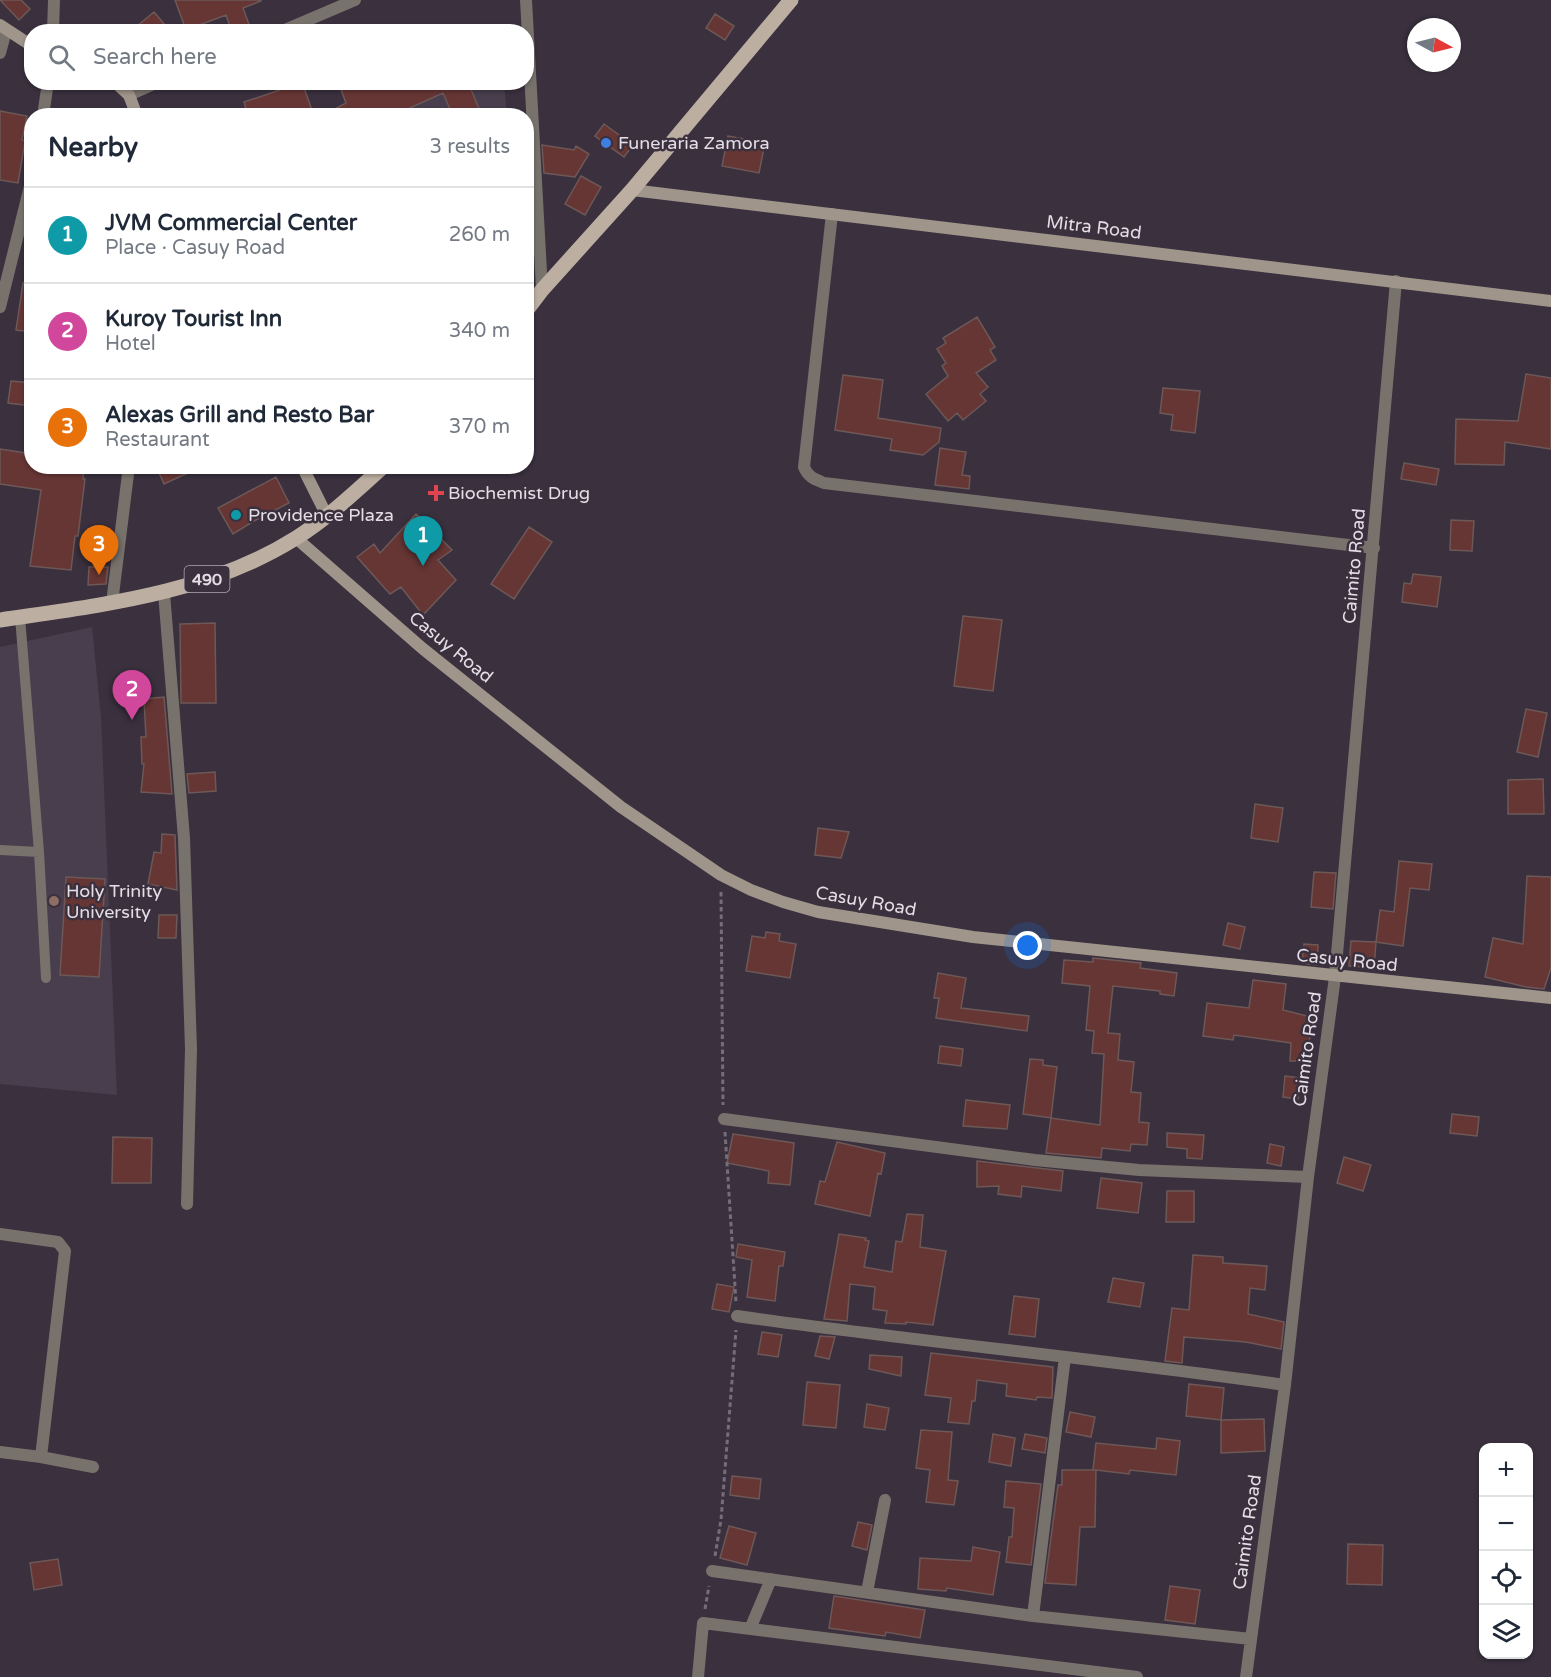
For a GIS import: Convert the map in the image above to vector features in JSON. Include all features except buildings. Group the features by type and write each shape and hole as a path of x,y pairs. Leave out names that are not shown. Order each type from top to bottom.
{"main road":[{"path":"534,300 632,190 791,0"},
{"name":"490","path":"0,620 164,593 208,579 269,553 296,538 327,516 375,474"}],"street":[{"path":"53,24 54,0"},
{"path":"299,24 355,0"},
{"path":"526,0 527,24"},
{"path":"0,53 3,28 24,41"},
{"path":"44,108 47,90"},
{"path":"124,90 129,95 134,108"},
{"path":"129,95 140,90"},
{"path":"531,90 532,108"},
{"path":"534,145 542,290"},
{"name":"Mitra Road","path":"632,190 1551,301"},
{"path":"0,307 24,210"},
{"path":"832,214 804,467 807,475 824,483 1374,548"},
{"name":"Caimito Road","path":"1246,1677 1285,1385 1308,1177 1335,977 1396,281"},
{"path":"112,603 128,474"},
{"path":"306,474 327,516"},
{"name":"Casuy Road","path":"296,538 422,648 621,807 721,875 783,902 818,912 973,937 1551,998"},
{"path":"164,593 185,861 191,1049 187,1204"},
{"path":"724,1119 1035,1160 1139,1170 1308,1177"},
{"path":"0,1234 58,1242 65,1251 41,1456"},
{"path":"737,1316 840,1331 1285,1385"},
{"path":"1033,1616 1065,1357"},
{"path":"0,1452 41,1456 93,1467"},
{"path":"867,1592 885,1500"},
{"path":"712,1571 1033,1616 1251,1639"},
{"path":"750,1629 771,1579"},
{"path":"698,1677 703,1623 1137,1677"}],"lane":[{"path":"20,617 39,852 46,978"},
{"path":"0,850 39,852"}],"path":[{"path":"703,1623 721,1521 737,1316 724,1119 721,875"}],"shaded area":[{"path":"373,90 505,90 506,108 336,108"},
{"name":"Holy Trinity University","path":"92,627 101,717 117,1095 0,1084 0,647"}],"place":[{"name":"Funeraria Zamora","path":"606,143"},
{"name":"Biochemist Drug","path":"436,493"},
{"name":"Providence Plaza","path":"236,515"},
{"name":"JVM Commercial Center","path":"423,566"},
{"name":"Alexas Grill and Resto Bar","path":"99,575"},
{"name":"Kuroy Tourist Inn","path":"132,720"},
{"name":"Holy Trinity University","path":"54,901"}]}
